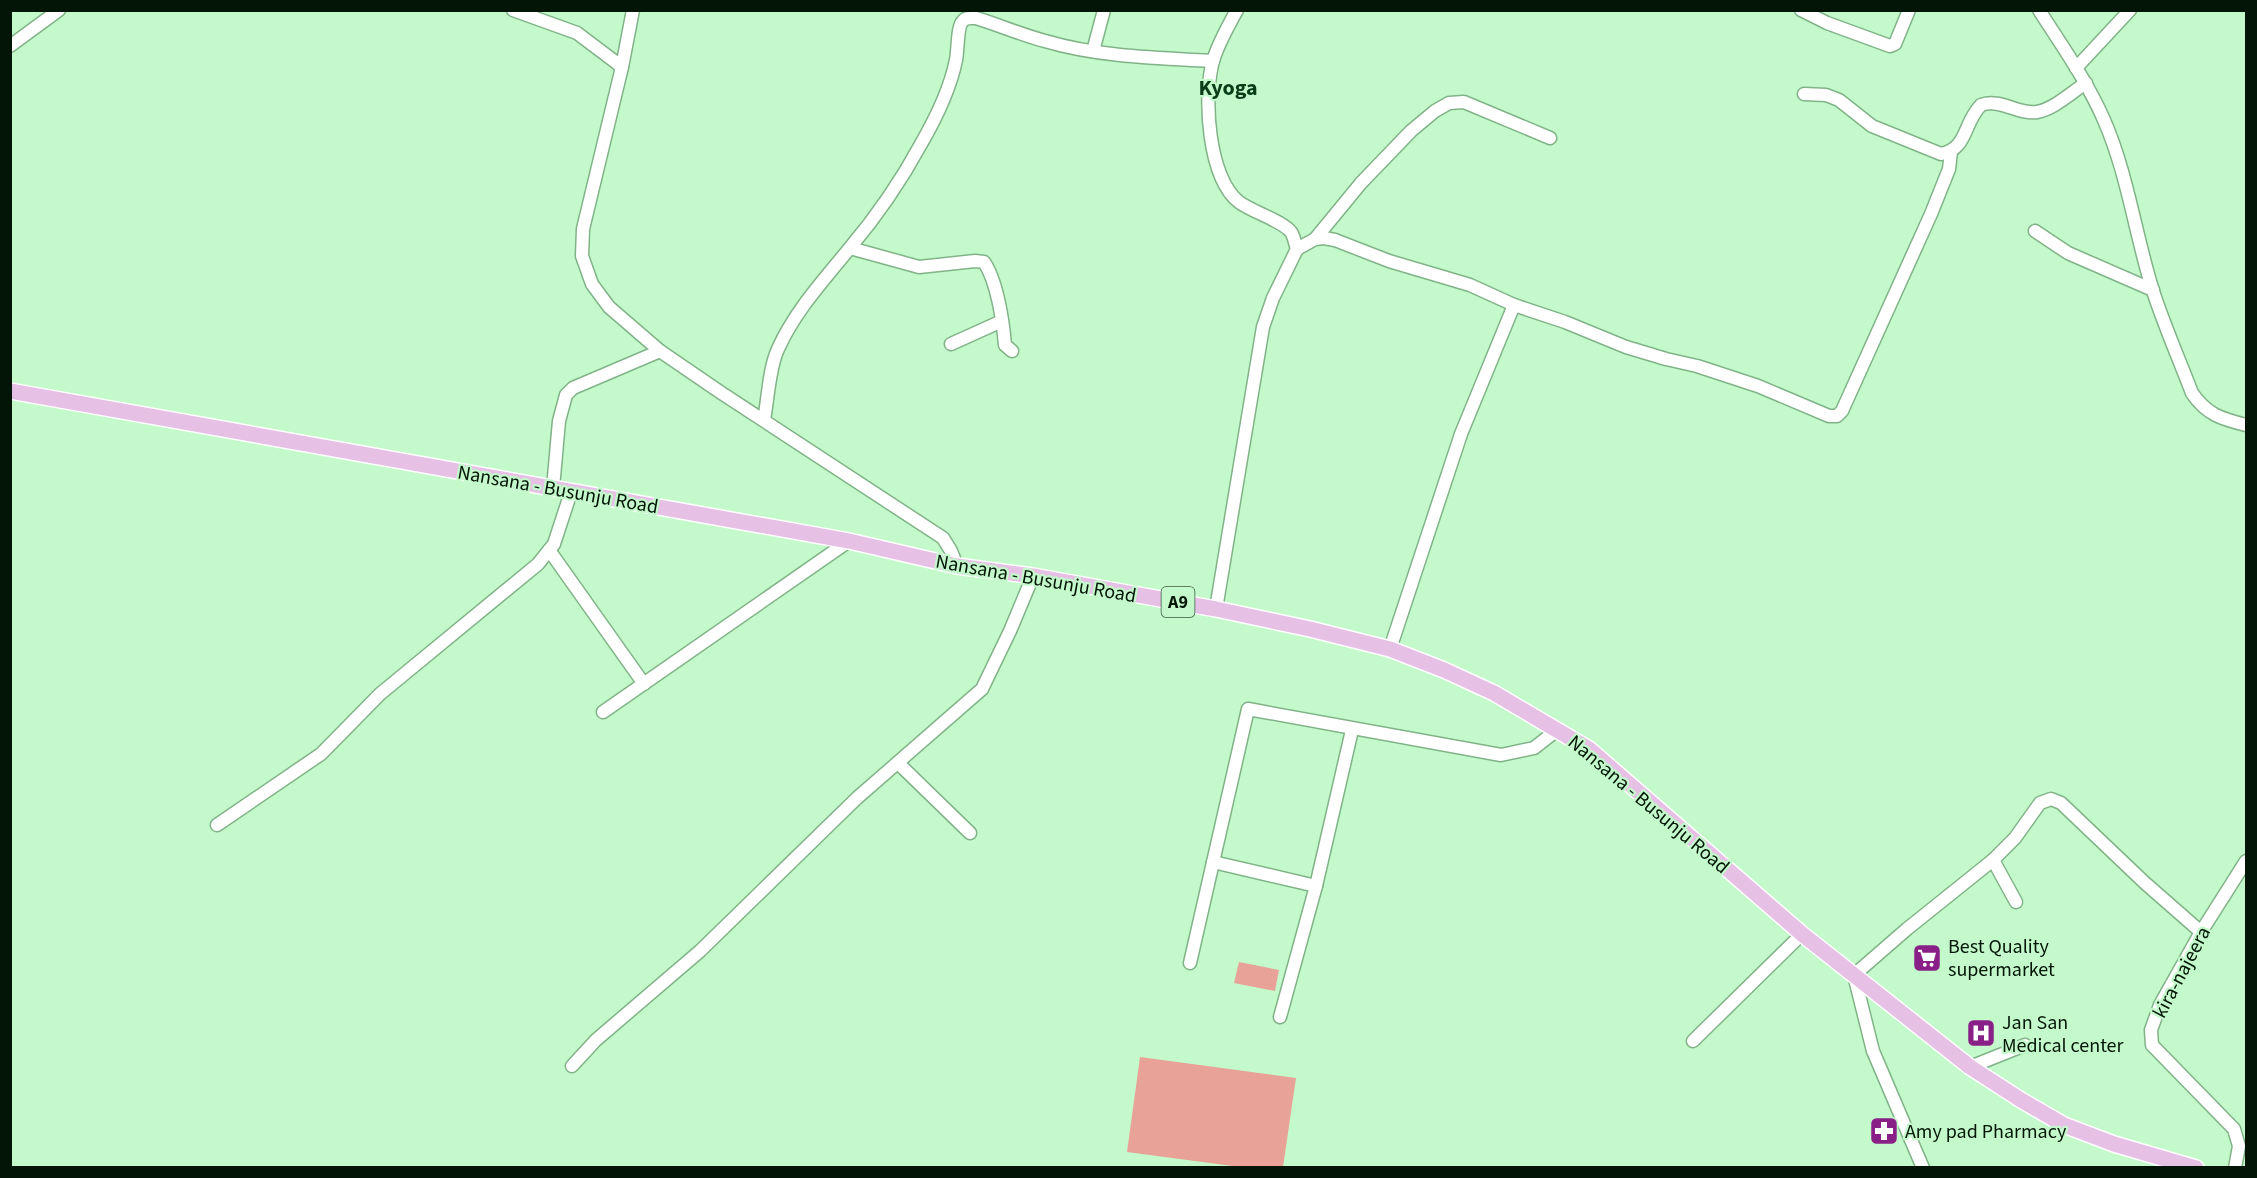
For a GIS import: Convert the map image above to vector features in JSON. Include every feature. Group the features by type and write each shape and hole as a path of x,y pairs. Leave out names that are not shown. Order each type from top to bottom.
{"main road":[{"name":"Nansana - Busunju Road","path":"10,391 849,541 957,566 1033,576 1216,609 1390,649 1494,693 1589,750 1802,934 1970,1067 2020,1100 2064,1125 2114,1144 2196,1167"}],"street":[{"path":"10,46 59,10"},
{"path":"513,10 577,33 622,68"},
{"path":"633,10 622,68 583,229 582,256 592,284 609,307 660,351 943,538 957,566"},
{"path":"1093,51 1104,10"},
{"path":"1237,10 1214,61 1209,90 1208,118 1213,150 1222,178 1236,201 1291,232 1297,249"},
{"path":"1801,10 1890,46 1895,44 1909,10"},
{"path":"2038,10 2086,83 2115,149 2153,290 2192,393 2200,406 2214,415 2247,425"},
{"path":"2076,68 2130,10"},
{"path":"764,420 777,352 790,325 908,170 926,136 953,75 959,47 961,16 976,18 1046,42 1093,51 1214,61"},
{"path":"1315,239 1335,240 1389,261 1470,285 1514,305 1565,322 1626,347 1697,366 1758,387 1829,416 1837,416 1842,411 1869,354 1931,214 1949,169 1951,152 1961,141 1968,122 1982,105 1996,103 2025,112 2039,112 2086,83"},
{"path":"1804,94 1826,95 1839,100 1872,126 1941,154 1951,152"},
{"path":"1216,609 1263,327 1297,249 1315,239 1361,183 1412,131 1435,111 1449,104 1464,102 1550,138"},
{"path":"2035,231 2068,253 2153,290"},
{"path":"850,248 920,267 984,262 990,270 1005,345 1012,351"},
{"path":"1390,649 1461,435 1514,305"},
{"path":"951,344 1002,321"},
{"path":"553,488 559,422 566,395 573,388 660,351"},
{"path":"217,825 321,754 381,694 538,564 554,543 571,492"},
{"path":"603,712 849,541"},
{"path":"549,550 644,684"},
{"path":"572,1066 596,1040 700,951 857,798 982,689 1010,632 1033,576"},
{"path":"1191,963 1248,709 1352,730 1501,755 1534,748 1557,730"},
{"path":"1280,1017 1316,886 1352,730"},
{"path":"898,763 970,833"},
{"path":"1923,1167 1873,1051 1854,975 1993,860 2015,838 2040,803 2051,799 2061,803 2145,883 2201,932"},
{"path":"1993,860 2016,902"},
{"name":"kira-najeera","path":"2235,1167 2239,1146 2234,1129 2152,1046 2151,1030 2160,1005 2201,932 2247,861"},
{"path":"1213,862 1316,886"},
{"path":"1693,1041 1802,934"},
{"path":"1970,1067 2025,1045"}],"shaded area":[{"path":"1239,962 1279,970 1275,991 1234,983"},
{"path":"1140,1057 1296,1078 1283,1167 1240,1167 1127,1152"}],"place":[{"name":"Best Quality supermarket","path":"1927,958"},
{"name":"Jan San Medical center","path":"1981,1033"},
{"name":"Amy pad Pharmacy","path":"1884,1131"}],"district":[{"name":"Kyoga","path":"1228,87"}]}
